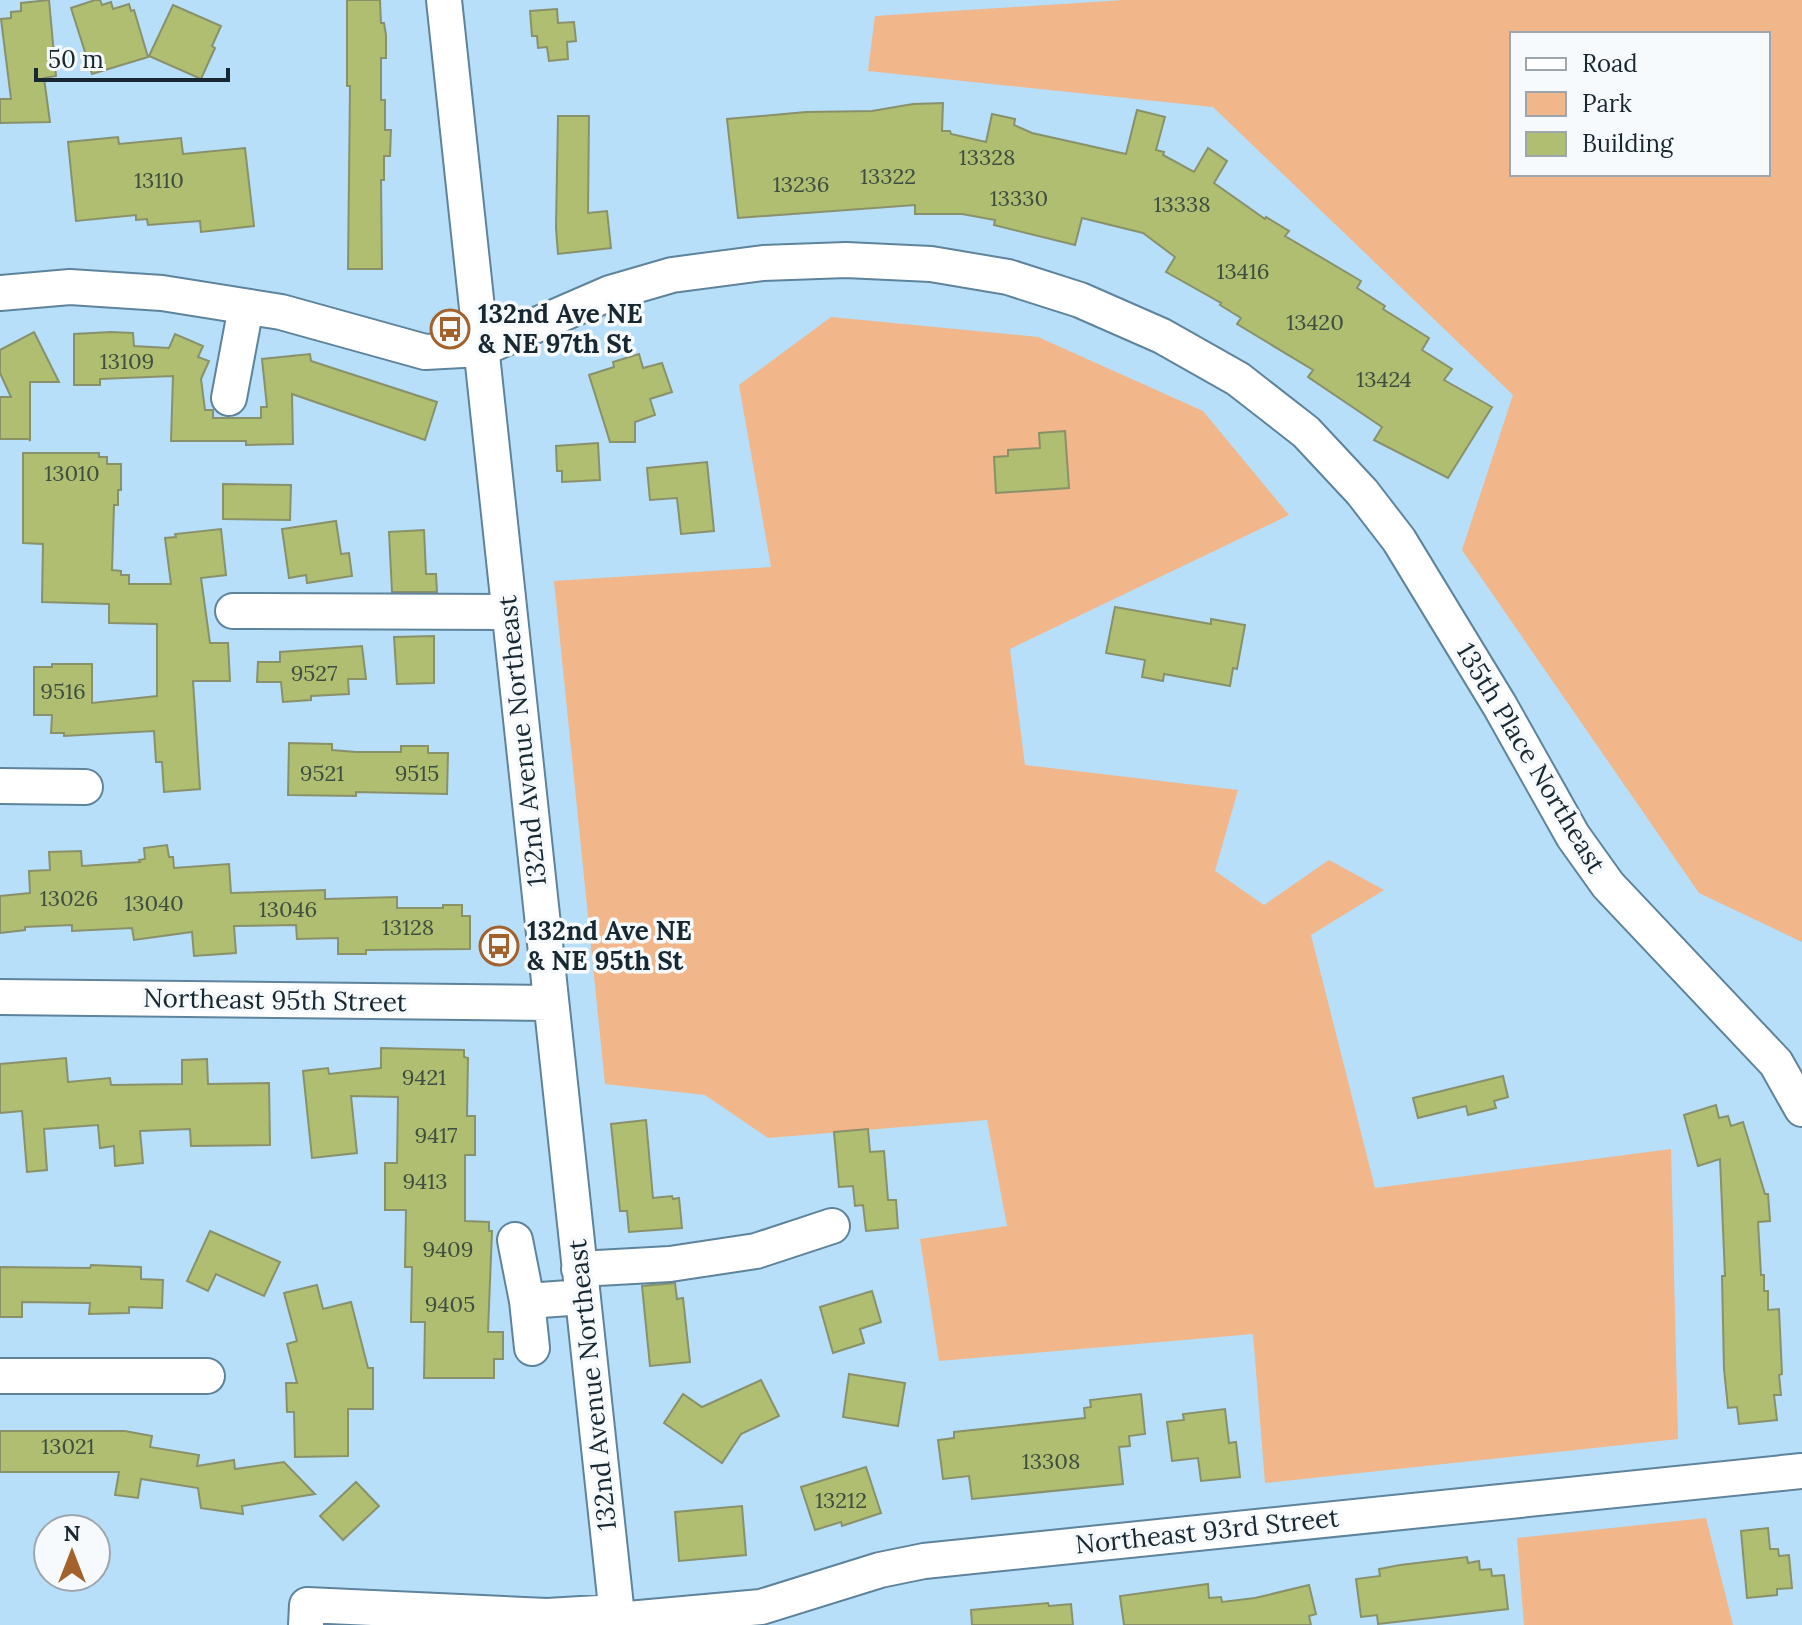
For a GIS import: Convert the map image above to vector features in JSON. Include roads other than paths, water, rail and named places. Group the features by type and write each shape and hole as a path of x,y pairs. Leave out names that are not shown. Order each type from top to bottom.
{"street":[{"name":"132nd Avenue Northeast","path":"444,0 617,1619"},
{"name":"135th Place Northeast","path":"481,349 610,293 672,275 763,263 846,260 931,264 1008,277 1080,300 1162,336 1238,379 1306,432 1362,492 1399,540 1500,706 1573,836 1608,885 1776,1063 1802,1109"},
{"path":"0,293 70,287 162,293 281,312 425,352 481,349"},
{"path":"229,398 246,307"},
{"path":"233,611 508,612"},
{"path":"0,786 85,787"},
{"name":"Northeast 95th Street","path":"0,997 550,1003"},
{"path":"527,1301 581,1283 670,1264 756,1251 832,1226"},
{"path":"515,1240 532,1348"},
{"path":"0,1376 207,1376"},
{"name":"Northeast 93rd Street","path":"306,1615 617,1619 761,1607 880,1570 924,1561 1802,1471"}],"place":[{"name":"132nd Ave NE & NE 97th St","path":"450,329"},
{"name":"132nd Ave NE & NE 95th St","path":"499,946"}]}
